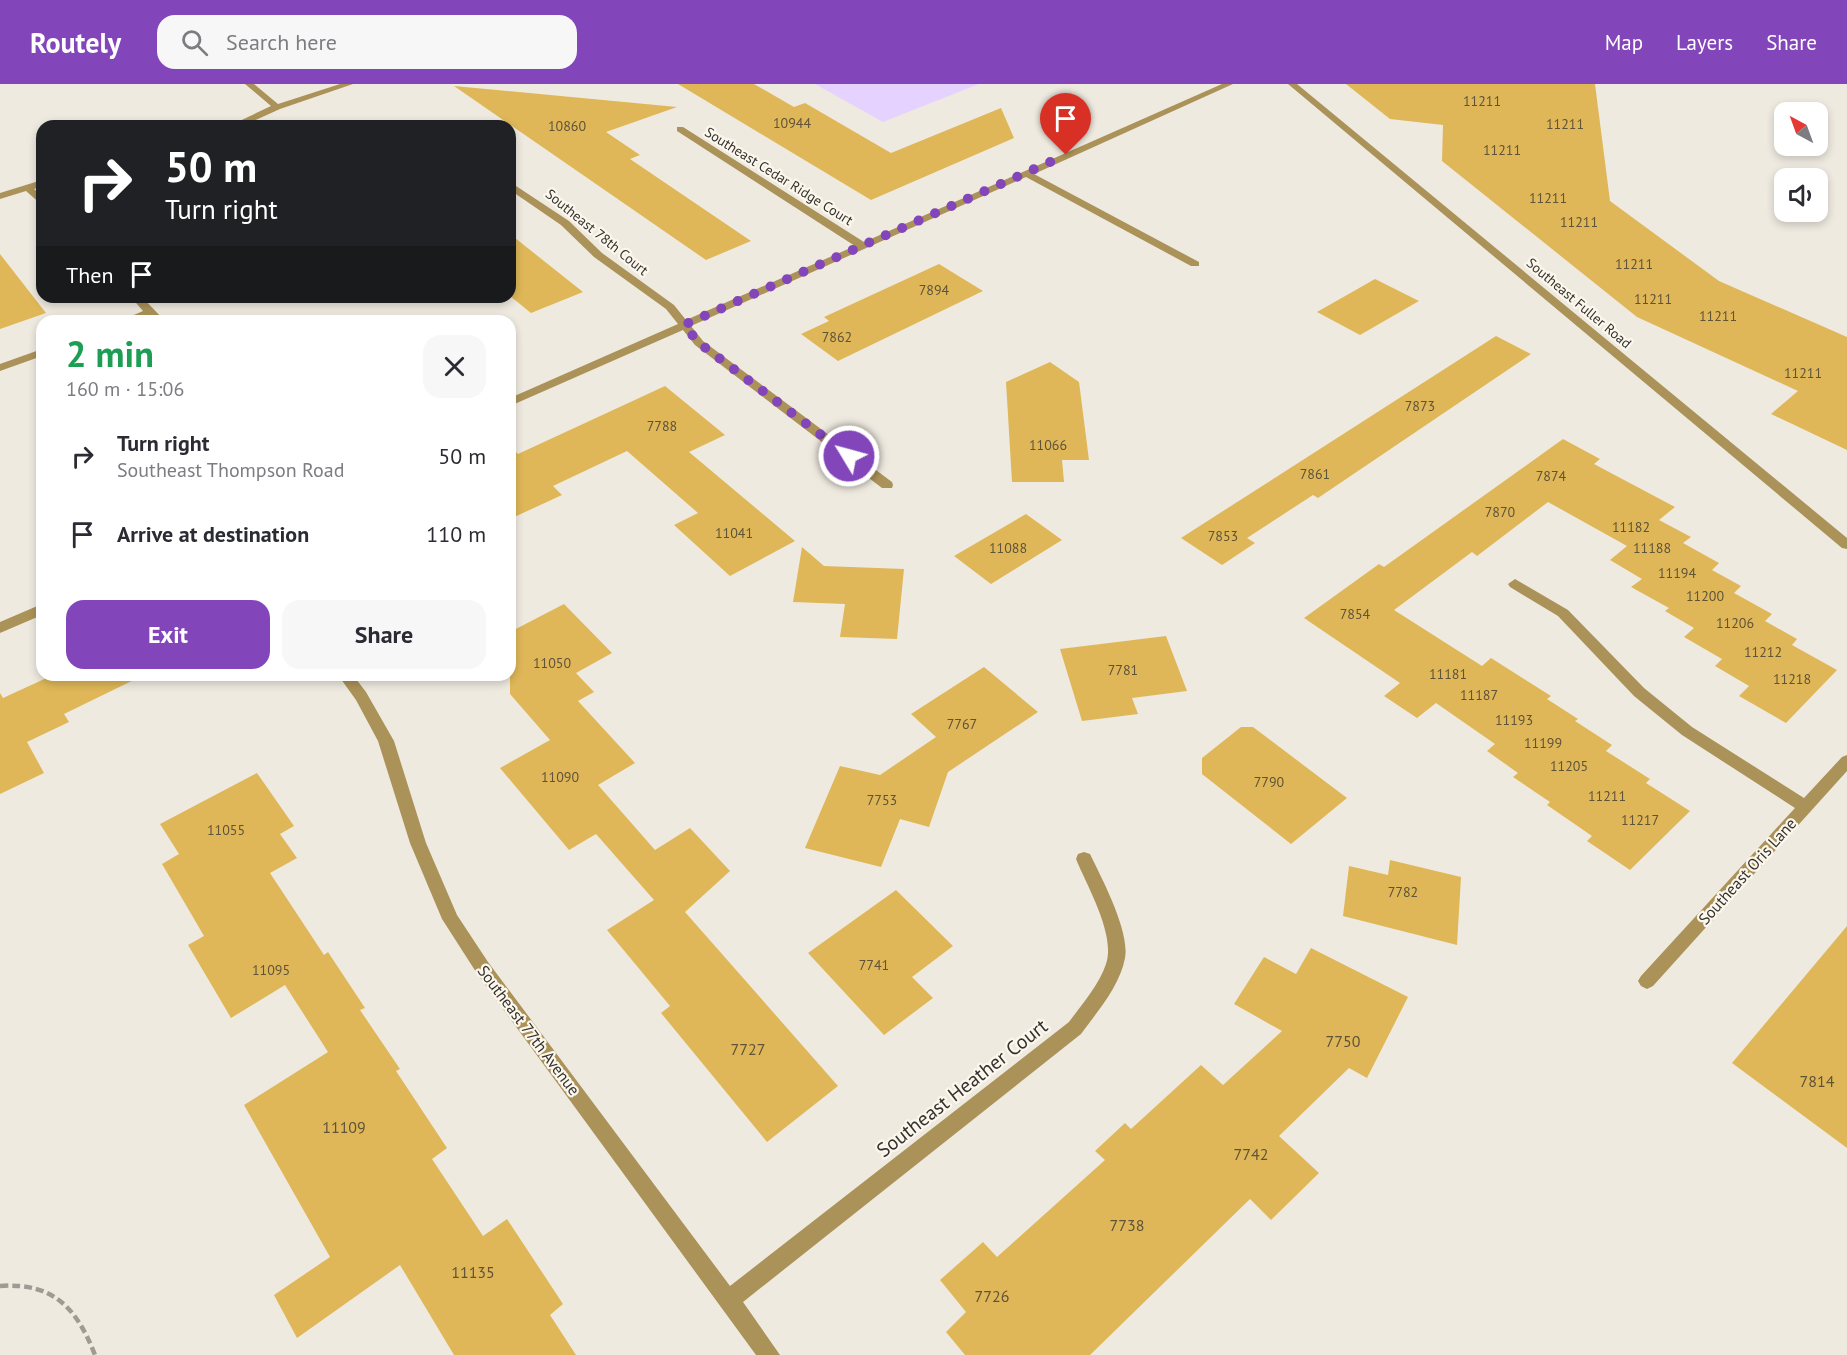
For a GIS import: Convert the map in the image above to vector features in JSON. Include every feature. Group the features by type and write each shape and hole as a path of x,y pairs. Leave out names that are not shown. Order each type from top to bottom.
{"street":[{"path":"249,84 277,106"},
{"path":"249,120 277,106 349,84"},
{"path":"516,399 1228,84"},
{"name":"Southeast Fuller Road","path":"1292,84 1847,545"},
{"name":"Southeast Cedar Ridge Court","path":"680,129 863,246"},
{"path":"1025,173 1195,264"},
{"path":"0,196 36,185"},
{"path":"28,188 36,196"},
{"name":"Southeast 78th Court","path":"516,189 564,223 598,255 670,307 699,343 887,485"},
{"path":"142,303 153,315"},
{"path":"142,315 150,312"},
{"path":"0,368 36,354"},
{"path":"1515,584 1563,613 1639,692 1687,731 1806,807"},
{"path":"0,628 36,612"},
{"name":"Southeast 77th Avenue","path":"350,681 361,696 386,741 418,843 450,918 482,967 730,1299 769,1355"},
{"name":"Southeast Oris Lane","path":"1647,981 1847,761"},
{"name":"Southeast Heather Court","path":"730,1299 1075,1028 1103,986 1117,955 1109,919 1084,859"}],"path":[{"path":"0,1286 38,1289 63,1302 81,1324 95,1355"}],"shaded area":[{"path":"815,84 979,84 883,122"}],"building":[{"path":"678,84 754,84 794,107 805,103 891,153 1001,108 1014,138 871,200"},
{"path":"1346,84 1595,84 1610,201 1719,281 1847,337 1847,450 1771,414 1798,391 1637,317 1442,161 1443,125 1390,119"},
{"path":"454,86 677,107 606,132 640,155 630,159 751,241 706,260 516,129 516,120 503,120"},
{"path":"516,239 583,292 531,313 516,301"},
{"path":"0,254 46,313 0,329"},
{"path":"939,264 983,291 838,361 801,334 829,321 824,317"},
{"path":"1375,279 1419,301 1360,335 1317,312"},
{"path":"1496,336 1531,354 1318,498 1313,495 1247,538 1255,543 1222,565 1181,538"},
{"path":"1050,362 1079,382 1089,460 1062,460 1064,482 1012,482 1006,382"},
{"path":"665,386 725,435 689,452 795,541 730,576 674,525 698,513 627,451 553,486 562,495 516,516 516,452 518,454"},
{"path":"1563,439 1600,459 1594,464 1675,507 1659,520 1691,537 1683,543 1719,563 1712,570 1741,586 1734,593 1772,614 1765,621 1797,639 1792,645 1837,670 1786,723 1739,696 1749,686 1715,666 1722,659 1684,637 1694,628 1665,611 1669,608 1631,587 1642,579 1610,560 1627,546 1548,502 1477,556 1472,552 1394,610 1482,666 1491,658 1551,696 1547,699 1612,745 1606,751 1650,779 1646,783 1690,811 1630,870 1587,841 1592,836 1547,805 1550,802 1513,777 1518,773 1487,751 1495,744 1436,703 1417,718 1384,696 1400,683 1304,618 1379,564 1384,567"},
{"path":"1026,514 1062,540 991,584 954,556"},
{"path":"802,547 824,566 904,569 897,639 840,637 845,604 793,602"},
{"path":"564,604 612,653 576,673 594,692 578,701 635,763 598,785 655,850 690,828 730,871 685,912 838,1086 767,1142 661,1013 670,1006 607,930 654,900 596,834 569,850 500,768 550,740 510,694 510,681 516,681 516,629"},
{"path":"1166,636 1187,691 1132,698 1138,714 1082,721 1060,649"},
{"path":"984,667 1038,712 948,772 929,827 900,819 881,867 805,848 840,766 880,775 936,737 911,714"},
{"path":"40,681 132,681 64,714 69,722 27,742 44,773 0,794 0,693 3,698"},
{"path":"1241,727 1253,727 1347,798 1291,844 1202,774 1202,758"},
{"path":"257,773 294,826 280,834 297,858 270,873 324,955 328,952 365,1008 360,1010 400,1069 396,1071 447,1148 432,1159 483,1236 507,1219 563,1304 550,1315 576,1355 454,1355 400,1265 297,1338 274,1295 330,1257 244,1105 328,1052 285,985 231,1018 188,945 204,936 162,864 179,854 160,824"},
{"path":"1390,860 1461,877 1457,945 1343,916 1349,866 1388,875"},
{"path":"896,890 953,946 912,977 933,998 884,1035 808,953"},
{"path":"1847,926 1847,1148 1732,1063"},
{"path":"1311,948 1408,997 1367,1078 1349,1068 1279,1136 1319,1173 1271,1220 1250,1199 1090,1355 965,1355 946,1332 966,1312 940,1280 983,1242 997,1257 1105,1160 1095,1151 1125,1123 1131,1129 1201,1065 1223,1085 1282,1031 1234,1004 1264,957 1296,974"}],"route":[{"path":"849,456 699,343 684,325 1066,155"}]}
